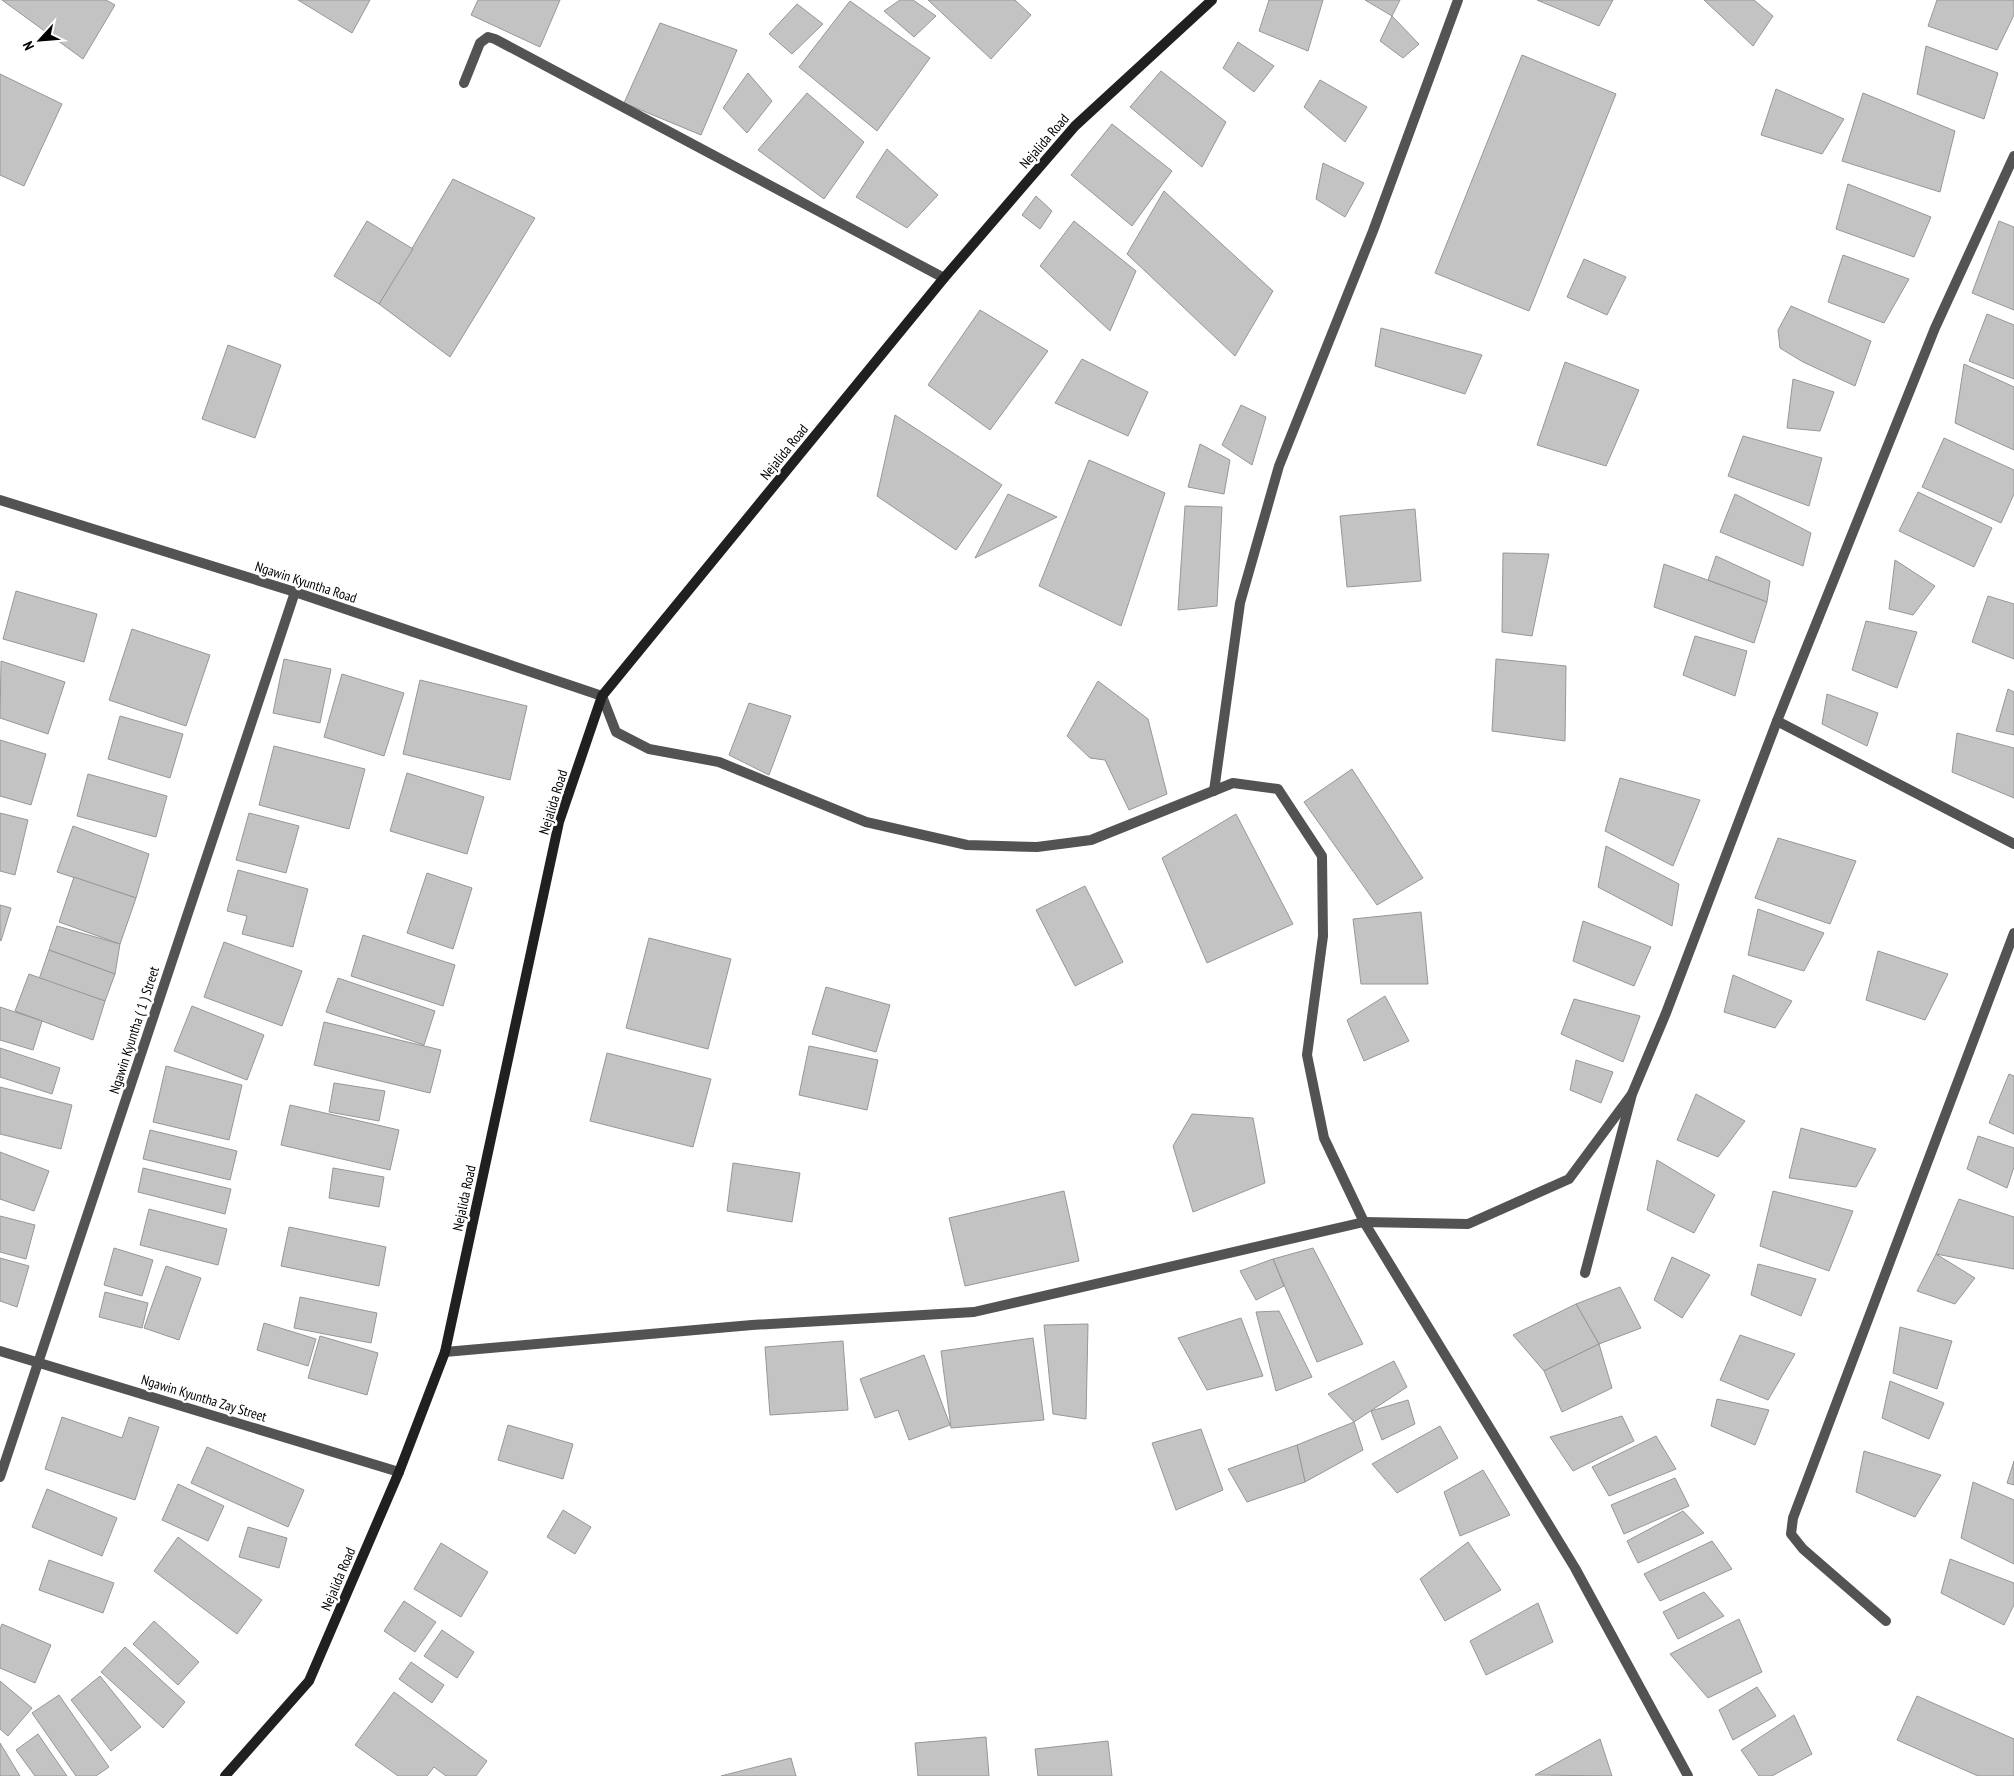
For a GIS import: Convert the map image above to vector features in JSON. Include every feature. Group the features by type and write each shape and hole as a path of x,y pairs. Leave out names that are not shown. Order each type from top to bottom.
{"main road":[{"name":"Nejalida Road","path":"224,1776 309,1682 400,1472 445,1352 559,822 602,696 944,278 1075,126 1212,0"}],"street":[{"path":"1214,791 1240,603 1279,466 1373,231 1458,0"},
{"path":"464,82 480,44 488,37 495,39 944,278"},
{"path":"1585,1273 1632,1094 1666,1013 1777,721 1935,328 2014,156"},
{"name":"Ngawin Kyuntha Road","path":"0,501 295,592 602,696"},
{"name":"Ngawin Kyuntha ( 1 ) Street","path":"0,1477 295,592"},
{"path":"602,696 616,732 649,749 719,762 866,822 967,845 1037,847 1091,840 1233,783 1278,789 1322,856 1323,936 1307,1055 1324,1138 1364,1222 1575,1568 1688,1776"},
{"path":"1777,721 2014,844"},
{"path":"1886,1621 1803,1549 1791,1534 1793,1518 2014,933"},
{"path":"445,1352 752,1324 974,1312 1364,1222 1468,1224 1569,1179 1632,1094"},
{"name":"Ngawin Kyuntha Zay Street","path":"0,1351 400,1472"}],"building":[{"path":"2,0 106,0 115,5 83,59"},
{"path":"298,0 370,0 352,33"},
{"path":"478,0 560,0 540,47 471,15"},
{"path":"900,0 913,0 936,16 914,37 884,11"},
{"path":"928,0 1015,0 1031,15 991,59"},
{"path":"1269,0 1323,0 1308,51 1259,31"},
{"path":"1365,0 1400,0 1392,16"},
{"path":"1537,0 1613,0 1599,26"},
{"path":"1704,0 1754,0 1773,16 1753,46"},
{"path":"1937,0 2014,0 2014,15 1997,50 1928,26"},
{"path":"850,1 930,58 877,131 799,67"},
{"path":"797,4 823,24 792,54 769,34"},
{"path":"1392,16 1419,44 1403,58 1380,41"},
{"path":"660,23 737,50 701,135 624,103"},
{"path":"1238,42 1274,66 1254,92 1223,68"},
{"path":"1926,46 1998,73 1984,119 1917,94"},
{"path":"1522,55 1616,94 1529,311 1435,273"},
{"path":"1161,71 1226,122 1202,167 1130,107"},
{"path":"748,73 772,101 747,133 723,108"},
{"path":"0,74 62,104 24,186 0,175"},
{"path":"1320,80 1367,107 1345,142 1304,107"},
{"path":"1776,89 1844,119 1822,154 1761,135"},
{"path":"807,93 864,142 824,199 758,150"},
{"path":"1863,93 1955,131 1940,192 1842,161"},
{"path":"1112,124 1172,171 1132,226 1071,175"},
{"path":"887,149 938,195 907,228 856,197"},
{"path":"1323,163 1364,183 1345,217 1316,199"},
{"path":"453,179 535,218 450,357 379,304"},
{"path":"1848,184 1931,217 1914,257 1836,229"},
{"path":"1164,191 1273,291 1235,356 1127,254"},
{"path":"1036,196 1052,211 1040,229 1022,215"},
{"path":"367,221 413,249 379,304 334,276"},
{"path":"1074,221 1136,271 1110,331 1040,266"},
{"path":"1999,221 2014,227 2014,310 1972,293"},
{"path":"1843,255 1909,279 1884,323 1828,302"},
{"path":"1584,259 1626,277 1607,315 1567,297"},
{"path":"1791,306 1871,341 1855,386 1803,362 1780,348 1778,330"},
{"path":"980,310 1048,351 990,430 928,385"},
{"path":"1987,314 2014,325 2014,379 1969,361"},
{"path":"1381,328 1482,355 1465,394 1375,366"},
{"path":"228,345 281,365 255,438 202,419"},
{"path":"1082,359 1148,392 1128,436 1055,403"},
{"path":"1565,362 1639,390 1606,466 1537,445"},
{"path":"1964,364 2014,387 2014,450 1955,423"},
{"path":"1793,379 1834,392 1820,431 1787,428"},
{"path":"1241,405 1266,417 1252,465 1222,445"},
{"path":"895,415 1002,485 956,550 877,496"},
{"path":"1743,436 1822,458 1809,506 1728,476"},
{"path":"1944,438 2014,470 2014,494 2001,523 1922,487"},
{"path":"1200,444 1230,460 1224,494 1188,487"},
{"path":"1089,460 1165,493 1121,626 1039,586"},
{"path":"1918,492 1992,528 1974,567 1899,531"},
{"path":"1008,494 1057,517 975,558"},
{"path":"1735,494 1811,533 1803,566 1720,532"},
{"path":"1185,506 1222,507 1217,606 1178,610"},
{"path":"1415,509 1421,581 1347,587 1340,516"},
{"path":"1503,553 1549,554 1532,636 1502,632"},
{"path":"1716,556 1770,581 1767,602 1708,580"},
{"path":"1895,560 1935,586 1913,615 1889,609"},
{"path":"1664,564 1767,602 1754,643 1654,607"},
{"path":"16,591 97,614 84,662 3,639"},
{"path":"1988,596 2014,604 2014,659 1972,642"},
{"path":"1866,621 1917,632 1897,688 1852,670"},
{"path":"132,629 210,655 186,726 109,700"},
{"path":"1695,636 1747,651 1735,696 1683,675"},
{"path":"284,659 331,669 320,723 273,713"},
{"path":"1496,659 1566,666 1565,741 1492,731"},
{"path":"1,661 65,682 48,734 0,718"},
{"path":"342,674 404,693 384,756 324,737"},
{"path":"420,680 527,706 510,780 403,754"},
{"path":"1098,681 1148,719 1167,794 1129,810 1105,760 1090,758 1067,736"},
{"path":"2008,689 2014,692 2014,735 1996,731"},
{"path":"1827,694 1878,713 1867,746 1822,724"},
{"path":"749,703 791,716 769,775 729,755"},
{"path":"120,716 183,734 170,778 108,759"},
{"path":"1957,733 2014,748 2014,798 1952,772"},
{"path":"0,740 46,754 31,805 0,796"},
{"path":"274,746 365,769 349,829 259,805"},
{"path":"1352,769 1423,878 1377,905 1304,802"},
{"path":"407,773 484,797 467,854 390,831"},
{"path":"88,774 167,796 156,837 77,816"},
{"path":"1620,778 1700,800 1673,866 1605,831"},
{"path":"0,813 28,820 15,875 0,871"},
{"path":"249,813 299,826 286,873 236,860"},
{"path":"1236,814 1293,924 1207,963 1162,858"},
{"path":"73,826 149,854 136,898 57,872"},
{"path":"1778,838 1856,861 1830,924 1755,898"},
{"path":"1606,846 1679,884 1672,926 1598,887"},
{"path":"238,870 308,889 293,947 242,934 247,916 227,911"},
{"path":"427,873 472,888 453,949 407,933"},
{"path":"74,877 136,898 120,944 59,922"},
{"path":"1085,886 1123,962 1075,986 1036,910"},
{"path":"0,905 11,908 1,941 0,940"},
{"path":"1758,909 1824,933 1804,971 1748,955"},
{"path":"1421,912 1428,984 1361,984 1353,919"},
{"path":"1583,921 1651,947 1634,986 1573,961"},
{"path":"57,926 120,944 115,974 49,950"},
{"path":"363,935 455,965 443,1006 351,976"},
{"path":"649,938 731,959 708,1049 626,1028"},
{"path":"224,942 302,971 282,1026 204,997"},
{"path":"49,950 115,974 105,1001 39,979"},
{"path":"1878,951 1948,974 1925,1020 1866,1000"},
{"path":"29,974 105,1001 93,1040 15,1011"},
{"path":"1733,975 1792,1001 1775,1028 1724,1012"},
{"path":"338,978 435,1011 424,1045 326,1012"},
{"path":"826,987 890,1005 876,1052 812,1034"},
{"path":"1385,996 1409,1041 1364,1061 1347,1020"},
{"path":"1574,999 1640,1016 1623,1062 1561,1034"},
{"path":"192,1006 264,1035 247,1080 174,1051"},
{"path":"0,1007 42,1021 33,1050 0,1040"},
{"path":"324,1022 441,1050 430,1093 314,1065"},
{"path":"809,1046 878,1060 867,1110 799,1095"},
{"path":"0,1048 60,1068 52,1094 0,1077"},
{"path":"607,1053 711,1079 693,1147 590,1121"},
{"path":"1576,1060 1613,1072 1601,1103 1570,1090"},
{"path":"166,1066 242,1085 229,1140 153,1122"},
{"path":"2009,1074 2014,1076 2014,1134 1989,1123"},
{"path":"334,1083 385,1091 379,1121 329,1112"},
{"path":"0,1087 72,1105 61,1149 0,1134"},
{"path":"1696,1094 1745,1121 1718,1157 1677,1140"},
{"path":"290,1105 399,1130 390,1170 281,1145"},
{"path":"1192,1114 1253,1118 1265,1183 1193,1212 1173,1146"},
{"path":"1801,1128 1876,1149 1856,1187 1789,1178"},
{"path":"150,1130 237,1151 230,1180 143,1159"},
{"path":"1978,1136 2014,1148 2014,1167 2007,1188 1967,1169"},
{"path":"0,1152 49,1171 34,1211 0,1199"},
{"path":"1657,1160 1715,1195 1694,1233 1647,1210"},
{"path":"733,1163 800,1173 792,1222 727,1211"},
{"path":"143,1168 231,1189 225,1214 138,1192"},
{"path":"333,1168 384,1177 379,1207 329,1198"},
{"path":"1064,1191 1079,1261 965,1286 949,1218"},
{"path":"1773,1191 1853,1211 1829,1271 1760,1246"},
{"path":"1959,1199 2014,1217 2014,1269 1936,1254"},
{"path":"149,1209 227,1229 218,1265 140,1245"},
{"path":"0,1216 35,1225 26,1259 0,1252"},
{"path":"289,1227 386,1247 379,1286 281,1266"},
{"path":"114,1248 153,1260 142,1296 104,1285"},
{"path":"1313,1248 1363,1344 1317,1362 1273,1259"},
{"path":"1936,1254 1975,1278 1955,1304 1917,1291"},
{"path":"1672,1257 1710,1275 1682,1318 1654,1300"},
{"path":"0,1258 29,1266 17,1307 0,1301"},
{"path":"1273,1259 1284,1286 1256,1300 1240,1271"},
{"path":"1758,1264 1816,1279 1801,1316 1751,1295"},
{"path":"166,1266 201,1278 179,1340 144,1328"},
{"path":"1620,1287 1641,1328 1599,1344 1576,1304"},
{"path":"105,1292 148,1303 142,1328 99,1317"},
{"path":"300,1297 377,1313 371,1343 294,1328"},
{"path":"1576,1304 1599,1344 1544,1371 1513,1335"},
{"path":"1279,1311 1312,1377 1276,1391 1256,1312"},
{"path":"1241,1318 1263,1376 1207,1390 1178,1338"},
{"path":"264,1323 316,1339 308,1366 257,1350"},
{"path":"1088,1324 1086,1419 1053,1414 1044,1325"},
{"path":"1900,1327 1952,1341 1937,1389 1893,1373"},
{"path":"1740,1335 1795,1354 1768,1400 1720,1380"},
{"path":"320,1336 378,1353 367,1395 308,1378"},
{"path":"1033,1338 1044,1420 951,1428 941,1351"},
{"path":"843,1341 848,1410 770,1415 765,1347"},
{"path":"1599,1344 1612,1388 1562,1412 1544,1371"},
{"path":"924,1355 950,1425 909,1440 898,1410 875,1418 860,1379"},
{"path":"1394,1361 1407,1387 1354,1422 1328,1394"},
{"path":"1890,1381 1944,1403 1929,1439 1882,1418"},
{"path":"1717,1399 1769,1410 1755,1445 1711,1426"},
{"path":"1408,1400 1415,1424 1382,1440 1371,1411"},
{"path":"1622,1416 1634,1441 1573,1471 1550,1437"},
{"path":"62,1417 122,1438 129,1417 159,1427 135,1500 45,1469"},
{"path":"1354,1422 1363,1450 1305,1482 1297,1445"},
{"path":"508,1425 573,1444 563,1479 498,1460"},
{"path":"1440,1426 1458,1458 1397,1493 1372,1464"},
{"path":"1201,1429 1223,1490 1176,1510 1152,1443"},
{"path":"1656,1436 1676,1469 1609,1496 1592,1467"},
{"path":"1297,1445 1305,1482 1247,1502 1228,1469"},
{"path":"207,1447 304,1490 288,1527 191,1483"},
{"path":"1864,1451 1941,1475 1915,1517 1856,1492"},
{"path":"2014,1461 2014,1485 2007,1483"},
{"path":"1483,1470 1510,1515 1460,1536 1444,1492"},
{"path":"1675,1478 1689,1506 1624,1534 1611,1505"},
{"path":"1973,1482 2014,1500 2014,1564 1961,1538"},
{"path":"178,1484 224,1506 208,1541 162,1520"},
{"path":"47,1489 117,1518 102,1556 32,1527"},
{"path":"563,1510 591,1527 575,1554 547,1537"},
{"path":"1683,1511 1704,1533 1638,1563 1627,1541"},
{"path":"248,1527 287,1538 279,1568 239,1557"},
{"path":"178,1537 262,1600 237,1634 154,1571"},
{"path":"1712,1541 1732,1569 1660,1601 1644,1574"},
{"path":"1468,1542 1501,1590 1445,1621 1420,1579"},
{"path":"441,1543 488,1572 461,1617 414,1589"},
{"path":"1950,1559 2014,1583 2014,1605 2004,1625 1941,1593"},
{"path":"49,1560 114,1583 103,1613 39,1590"},
{"path":"1704,1592 1724,1616 1678,1639 1663,1612"},
{"path":"404,1601 436,1622 415,1652 384,1631"},
{"path":"1538,1603 1553,1642 1486,1675 1470,1641"},
{"path":"1739,1619 1762,1672 1708,1698 1670,1654"},
{"path":"154,1621 199,1662 178,1685 133,1644"},
{"path":"2,1624 51,1645 35,1683 0,1668 0,1629"},
{"path":"442,1630 474,1652 457,1678 424,1656"},
{"path":"125,1647 185,1702 163,1728 101,1672"},
{"path":"411,1662 444,1685 432,1703 399,1679"},
{"path":"100,1676 141,1727 111,1751 71,1700"},
{"path":"0,1681 32,1708 8,1736 0,1729"},
{"path":"1757,1687 1776,1716 1733,1740 1719,1710"},
{"path":"394,1692 487,1761 476,1776 446,1776 434,1767 427,1776 398,1776 355,1745"},
{"path":"59,1695 109,1767 96,1776 76,1776 32,1713"},
{"path":"1917,1696 2014,1739 2014,1776 1978,1776 1897,1740"},
{"path":"1794,1715 1812,1754 1772,1776 1759,1776 1741,1750"},
{"path":"38,1734 67,1776 35,1776 16,1750"},
{"path":"986,1737 989,1776 918,1776 915,1743"},
{"path":"1600,1739 1612,1776 1535,1775"},
{"path":"1108,1741 1112,1776 1038,1776 1035,1749"},
{"path":"0,1743 20,1776 0,1776"},
{"path":"791,1758 796,1776 721,1776"}]}
